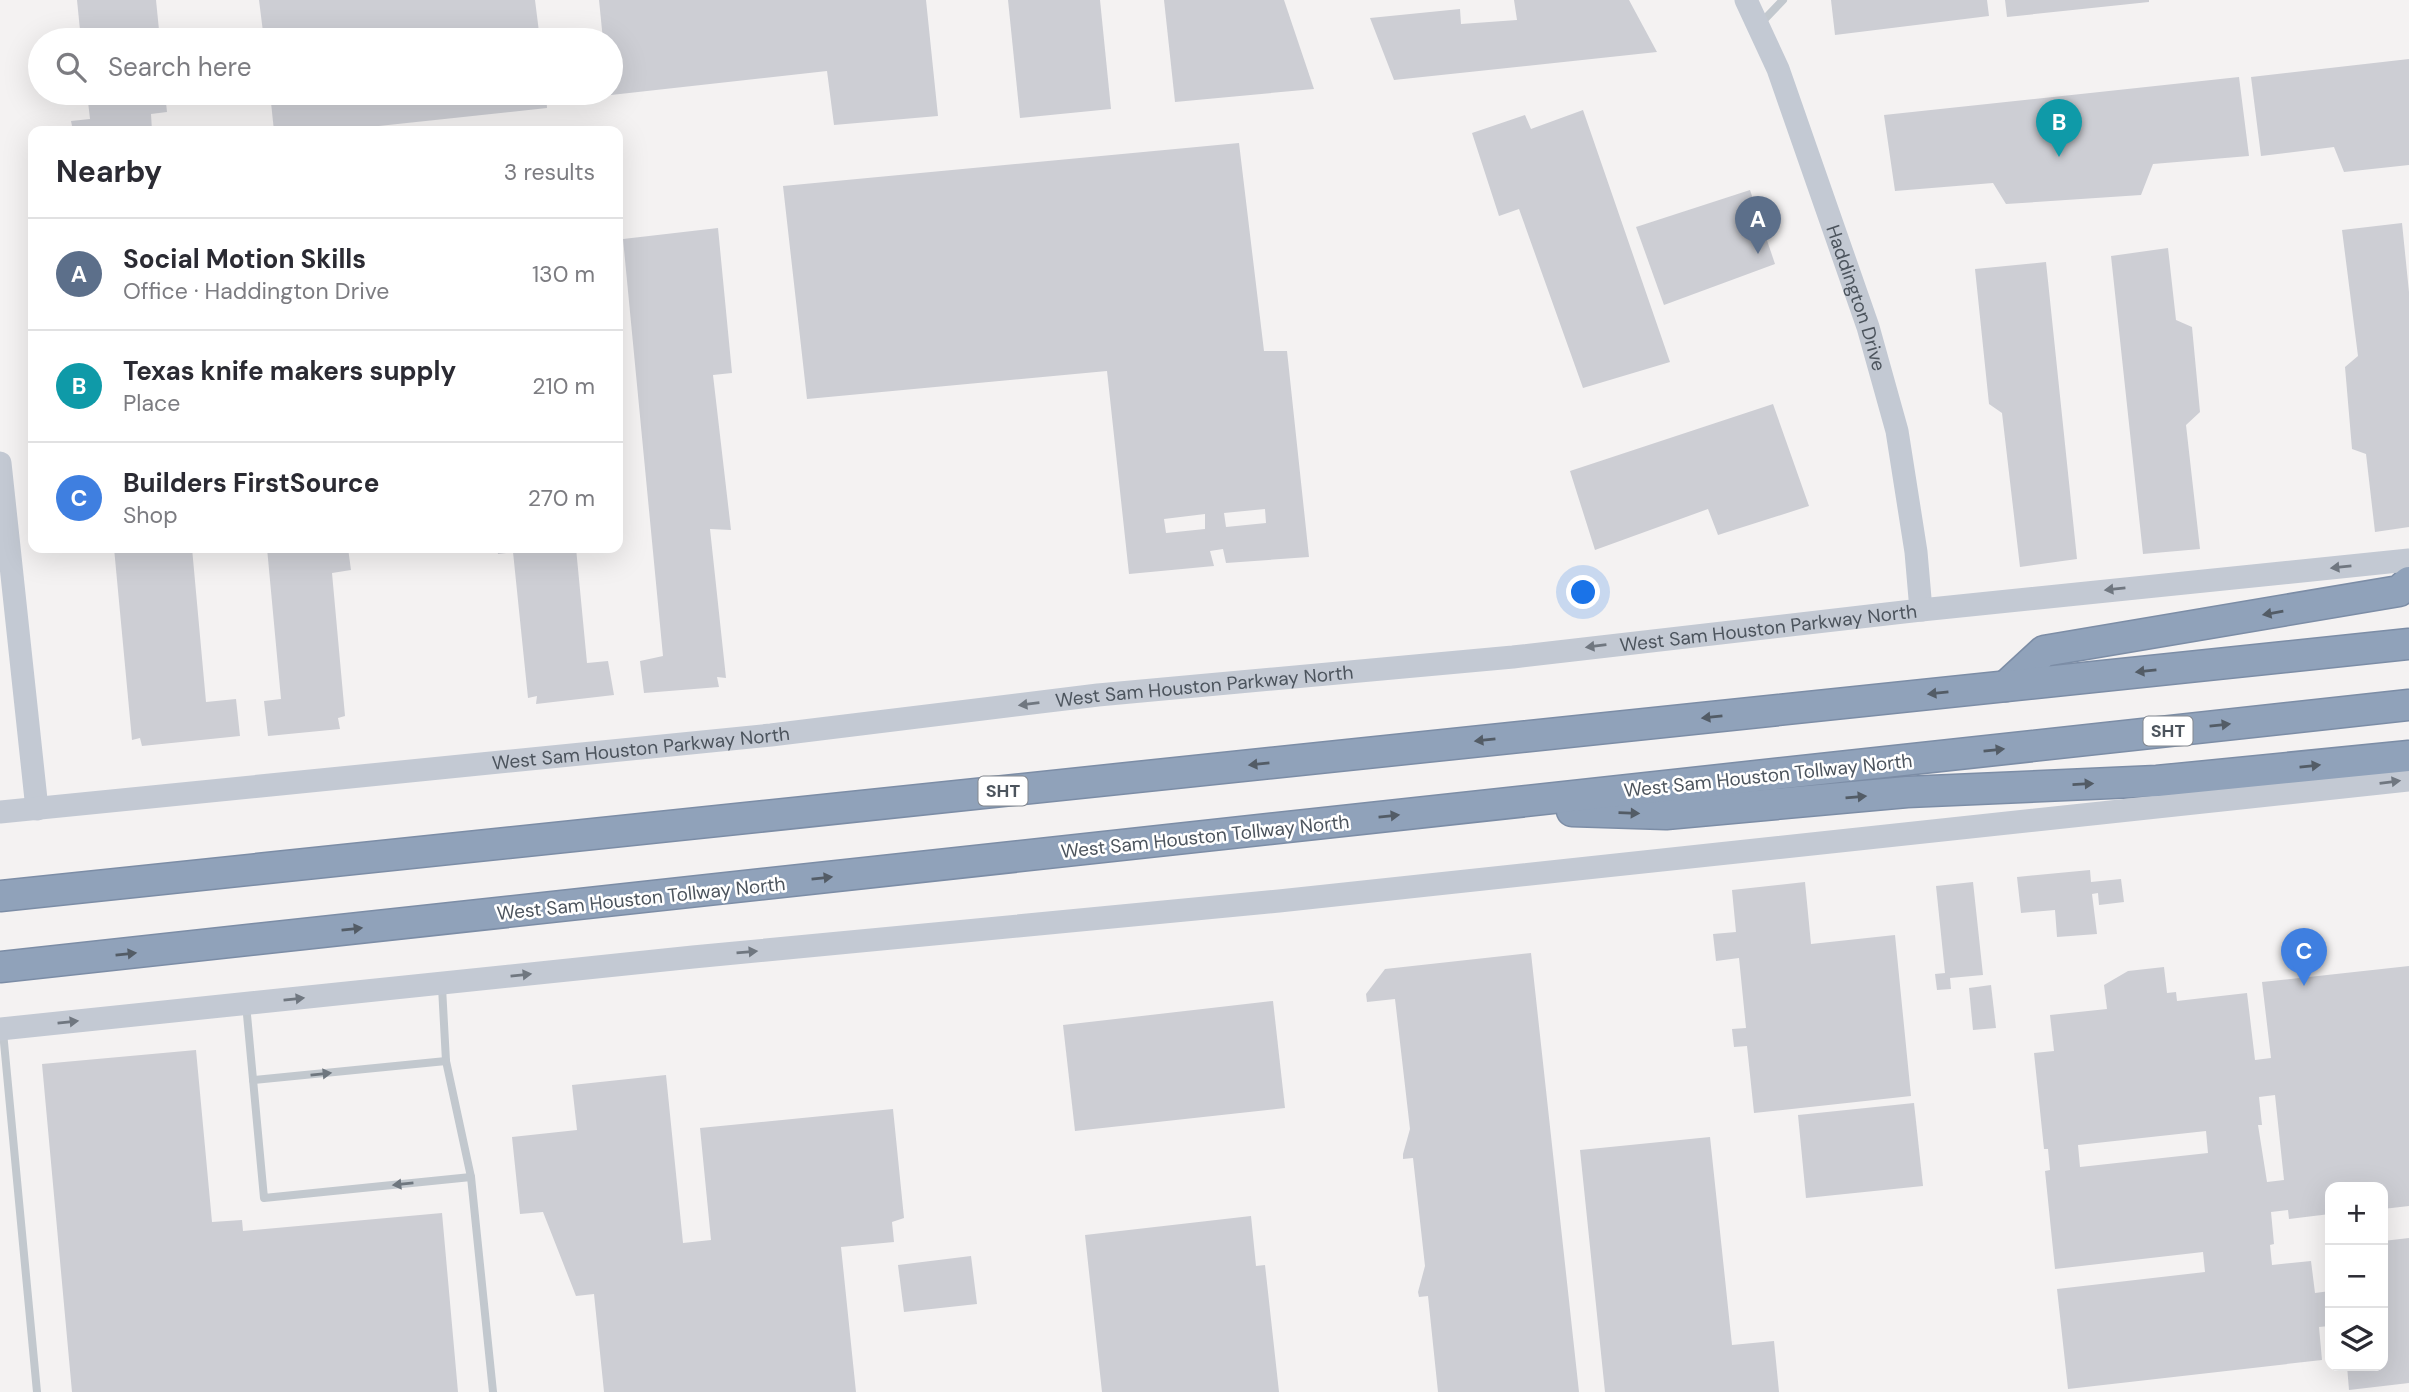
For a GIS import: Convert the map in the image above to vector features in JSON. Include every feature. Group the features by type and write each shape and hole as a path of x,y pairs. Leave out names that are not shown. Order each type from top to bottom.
{"highway":[{"path":"2006,686 2045,651 2399,592 2409,582"},
{"name":"SHT","path":"0,896 2409,644"},
{"name":"West Sam Houston Tollway North","path":"3,967 2409,705"},
{"path":"1463,808 1666,814 1907,792 2157,781 2409,756"}],"main road":[{"name":"Haddington Drive","path":"1746,0 1778,69 1868,327 1893,418 1916,552 1921,610"},
{"path":"0,463 37,809"},
{"name":"West Sam Houston Parkway North","path":"0,812 771,735 1098,695 1486,660 1921,610 2409,560"},
{"path":"1,1029 693,957 1279,901 2409,780"}],"lane":[{"path":"1758,26 1783,0"},
{"path":"442,984 446,1061 471,1177 494,1392"},
{"path":"246,1004 264,1198 471,1177"},
{"path":"1,1029 37,1392"},
{"path":"253,1080 446,1061"}],"building":[{"path":"77,0 156,0 159,28 80,28"},
{"path":"259,0 535,0 538,28 262,28"},
{"path":"599,0 926,0 938,116 834,125 827,71 623,94 623,28 602,28"},
{"path":"1008,0 1100,0 1111,109 1020,118"},
{"path":"1164,0 1284,0 1314,89 1175,102"},
{"path":"1514,0 1629,0 1657,52 1394,80 1370,18 1460,9 1461,24 1517,20"},
{"path":"1831,0 1987,0 1989,16 1835,35"},
{"path":"2005,0 2149,0 2149,2 2007,17"},
{"path":"2409,59 2409,165 2344,172 2334,147 2261,156 2251,77"},
{"path":"2239,77 2249,156 2153,164 2141,195 2006,204 1993,183 1895,191 1884,115"},
{"path":"88,105 166,105 167,112 151,114 152,126 72,126 71,121 90,119"},
{"path":"271,105 547,105 547,108 379,126 273,126"},
{"path":"1583,110 1670,362 1583,388 1519,209 1499,216 1472,133 1525,115 1531,129"},
{"path":"1239,143 1264,351 1287,351 1309,557 1226,563 1223,549 1210,551 1214,566 1129,574 1107,371 807,399 783,186","holes":["1265,509 1266,523 1226,527 1224,513","1205,514 1205,529 1166,533 1164,519"]},
{"path":"1750,190 1775,264 1664,305 1636,227"},
{"path":"2402,223 2409,292 2409,527 2375,532 2366,454 2352,449 2345,367 2358,356 2342,230"},
{"path":"718,228 732,373 713,375 731,530 710,529 726,678 717,677 719,687 644,693 640,661 663,656 623,239"},
{"path":"2168,248 2176,320 2192,327 2200,412 2186,425 2200,549 2143,554 2111,256"},
{"path":"2046,262 2077,559 2020,567 2002,413 1989,404 1975,269"},
{"path":"1773,404 1809,506 1718,535 1708,509 1595,550 1570,471"},
{"path":"114,553 192,553 206,702 236,699 240,736 142,746 140,738 132,740"},
{"path":"267,553 349,553 351,570 332,573 345,716 338,718 340,729 268,736 264,701 281,699"},
{"path":"513,553 576,553 587,663 608,661 614,695 536,704 537,696 528,698"},
{"path":"2090,870 2091,882 2121,879 2124,902 2099,905 2098,893 2092,894 2097,934 2057,937 2055,910 2021,913 2017,877"},
{"path":"1805,882 1811,944 1895,935 1911,1096 1754,1113 1747,1046 1734,1047 1732,1029 1746,1028 1739,958 1716,961 1713,934 1736,932 1732,890"},
{"path":"1973,882 1983,975 1950,978 1951,989 1937,990 1935,974 1945,973 1936,886"},
{"path":"1531,953 1579,1392 1438,1392 1428,1296 1419,1297 1418,1292 1425,1266 1413,1158 1403,1159 1410,1129 1395,999 1367,1002 1366,994 1385,969"},
{"path":"2409,966 2409,1206 2388,1208 2388,1182 2325,1182 2325,1215 2289,1219 2288,1210 2271,1212 2274,1244 2270,1245 2272,1265 2311,1261 2315,1293 2325,1292 2325,1326 2319,1327 2322,1360 2068,1389 2057,1289 2205,1272 2203,1252 2055,1269 2045,1171 2050,1170 2048,1149 2044,1149 2034,1053 2054,1051 2050,1015 2107,1009 2104,985 2128,971 2164,967 2167,993 2176,992 2177,1001 2247,993 2255,1060 2271,1058 2262,982","holes":["2275,1095 2284,1180 2267,1182 2258,1125 2262,1125 2259,1097","2206,1131 2208,1153 2080,1167 2078,1145"]},
{"path":"1991,985 1996,1028 1973,1030 1969,988"},
{"path":"1273,1001 1285,1108 1075,1131 1063,1025"},
{"path":"196,1050 212,1222 242,1220 243,1231 442,1213 458,1392 72,1392 42,1064"},
{"path":"666,1075 683,1243 711,1240 700,1128 893,1109 904,1218 892,1222 894,1242 841,1247 856,1392 604,1392 594,1294 576,1296 543,1212 520,1214 512,1137 577,1130 572,1085"},
{"path":"1914,1103 1923,1186 1806,1198 1798,1115"},
{"path":"1710,1137 1732,1345 1774,1341 1779,1392 1605,1392 1580,1150"},
{"path":"1251,1216 1256,1266 1265,1265 1279,1392 1102,1392 1085,1235"},
{"path":"2409,1238 2409,1383 2349,1390 2347,1371 2388,1371 2388,1240"},
{"path":"971,1256 977,1304 904,1312 898,1265"}],"place":[{"name":"Texas knife makers supply","path":"2059,157"},
{"name":"Social Motion Skills","path":"1758,254"},
{"name":"Builders FirstSource","path":"2304,986"}]}
